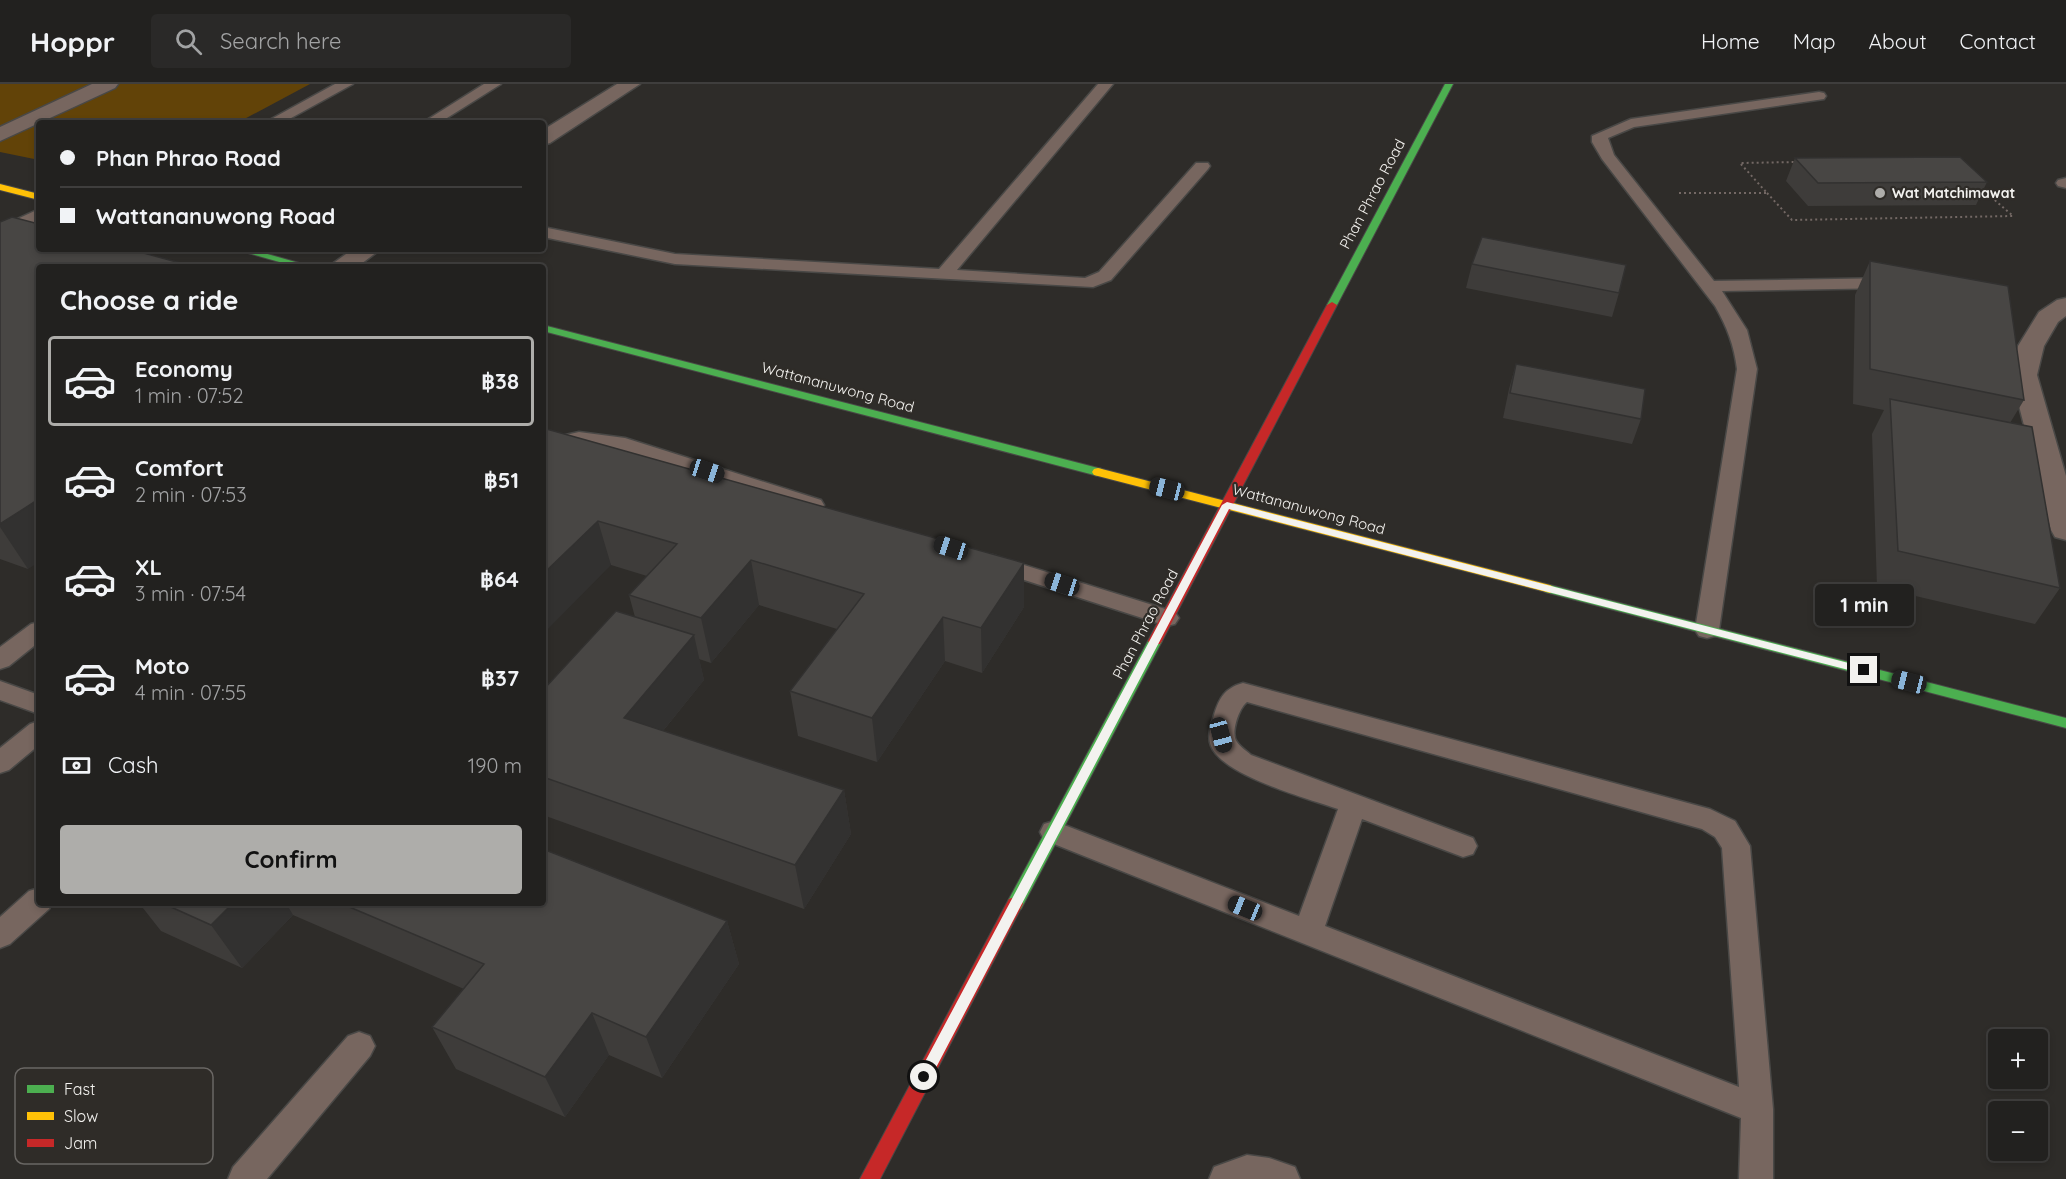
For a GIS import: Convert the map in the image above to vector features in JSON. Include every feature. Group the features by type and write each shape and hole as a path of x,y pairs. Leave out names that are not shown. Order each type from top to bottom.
{"street":[{"path":"0,135 108,84"},
{"path":"546,137 630,84"},
{"name":"Phan Phrao Road","path":"870,1179 1449,84"},
{"path":"0,187 36,196"},
{"path":"250,252 296,264"},
{"path":"345,264 364,252"},
{"path":"2066,305 2048,317 2031,346 2024,375 2066,530"},
{"name":"Wattananuwong Road","path":"546,329 2066,723"}],"lane":[{"path":"276,120 346,84"},
{"path":"434,120 494,84"},
{"path":"944,275 1106,84"},
{"path":"1707,630 1746,369 1744,349 1738,330 1710,286 1607,156 1600,142 1600,136 1631,123 1819,96"},
{"path":"546,233 675,259 1086,283 1105,276 1202,166"},
{"path":"0,233 36,215"},
{"path":"1710,286 1906,283"},
{"path":"546,448 567,439 593,437 618,442 834,511"},
{"path":"970,555 1167,618"},
{"path":"0,660 36,632"},
{"path":"0,690 36,704"},
{"path":"1462,846 1242,762 1224,746 1221,735 1231,701 1243,692 1710,820 1725,829 1736,846 1757,1109 1756,1179"},
{"path":"0,763 36,733"},
{"path":"1308,933 1353,804"},
{"path":"1054,832 1757,1109"},
{"path":"0,935 36,903"},
{"path":"246,1179 359,1046"},
{"path":"1226,1179 1234,1172 1267,1172 1283,1179"}],"path":[{"path":"1809,162 1740,163 1792,220 2013,216 1980,187"},
{"path":"1637,193 1767,193"}],"shaded area":[{"path":"0,84 310,84 243,120 36,120 36,159 0,152"}],"building":[{"path":"1960,157 1987,182 1818,183 1795,158"},
{"path":"12,217 36,223 36,252 140,252 184,264 36,264 36,501 0,524 0,222"},
{"path":"1482,237 1626,265 1619,293 1472,264"},
{"path":"1870,261 2008,286 2024,400 1870,369"},
{"path":"1516,364 1645,389 1641,419 1510,393"},
{"path":"1890,399 2032,427 2060,588 1898,551"},
{"path":"546,429 1024,563 981,628 943,617 872,718 790,691 864,594 751,560 701,618 629,595 677,544 598,521 546,571"},
{"path":"616,611 694,635 624,718 844,790 795,865 546,778 546,687"},
{"path":"546,850 727,921 646,1037 592,1013 545,1077 432,1027 484,964 347,906 546,906"},
{"path":"169,906 230,906 211,925"}],"traffic: fast":[{"path":"1332,305 1449,84"},
{"path":"250,252 296,264"},
{"path":"546,329 1098,472"},
{"path":"1550,589 2066,723"},
{"path":"1015,904 1155,641"}],"traffic: slow":[{"path":"0,187 36,196"},
{"path":"1098,472 1550,589"}],"traffic: jam":[{"path":"1155,641 1332,305"},
{"path":"870,1179 1015,904"}],"place":[{"name":"Wat Matchimawat","path":"1880,193"}],"route":[{"path":"924,1077 1227,505 1864,670"}]}
